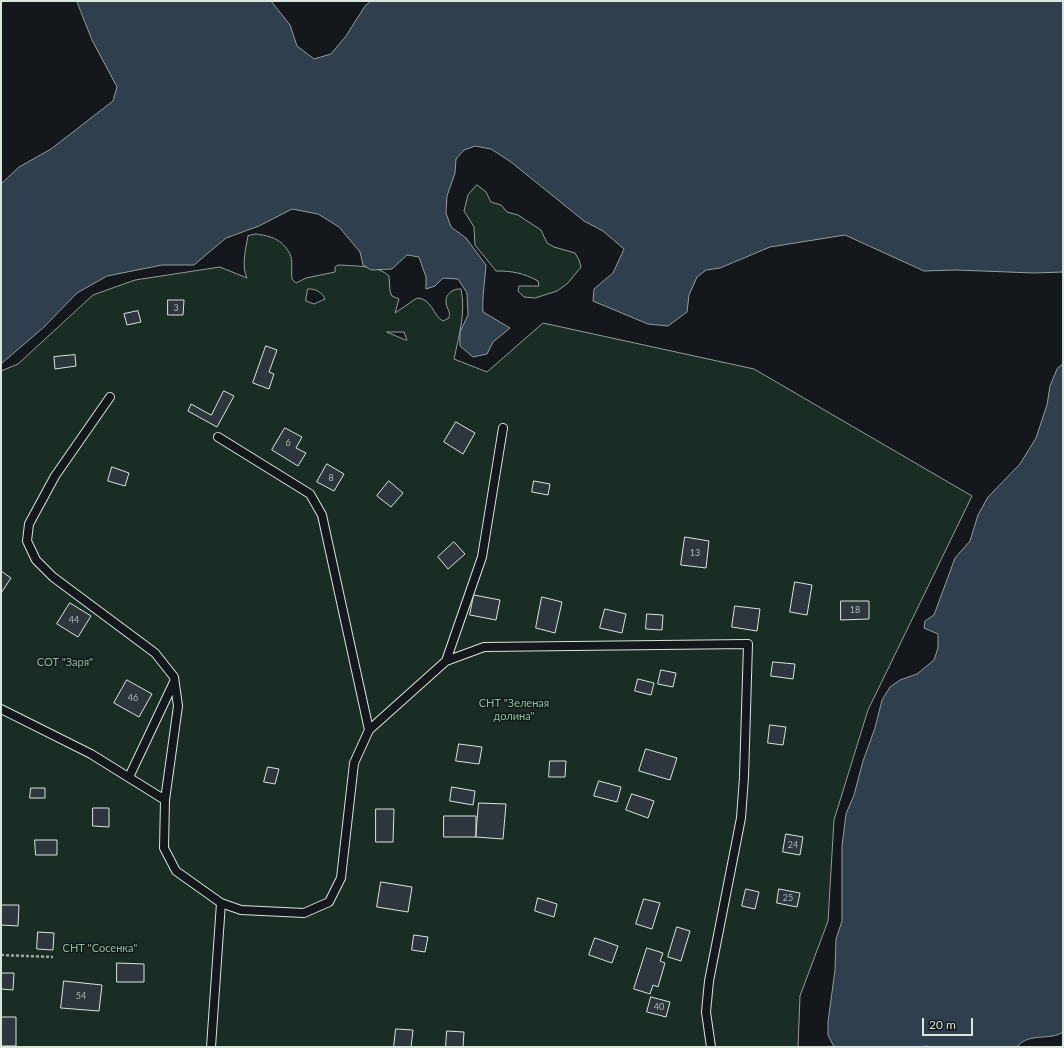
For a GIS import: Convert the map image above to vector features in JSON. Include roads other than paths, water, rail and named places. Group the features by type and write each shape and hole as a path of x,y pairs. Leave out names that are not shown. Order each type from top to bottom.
{"lane":[{"path":"110,397 55,476 29,524 28,541 36,560 53,577 155,653 174,677 178,706 165,800 164,848 176,871 221,902 241,910 304,913 329,902 341,878 354,763 369,730 446,660 484,647 748,644 744,777 741,818 709,981 706,1012 711,1047"},
{"path":"446,660 482,557 503,428"},
{"path":"218,437 310,494 322,515 369,730"},
{"path":"129,777 174,682"},
{"path":"1,709 91,754 165,800"},
{"path":"211,1047 221,902"}],"water":[{"path":"77,1 271,1 290,25 297,46 314,59 331,54 346,36 365,6 371,1 1063,1 1063,272 1034,273 956,270 924,271 845,235 770,247 720,268 706,270 697,277 689,295 687,312 668,326 648,324 593,301 594,289 613,273 624,249 603,231 584,221 511,162 491,149 475,146 464,150 456,159 455,173 447,196 446,213 451,227 466,238 486,265 483,312 510,328 493,342 487,354 473,357 460,346 460,332 468,315 467,293 458,279 443,278 435,286 426,289 426,277 419,257 407,255 392,269 371,270 363,265 360,252 339,227 318,214 292,209 259,226 226,238 194,265 162,265 107,276 77,293 44,327 1,364 1,184 19,167 51,149 113,101 117,87 92,40"},
{"path":"1063,364 1063,1032 1058,1035 1033,1038 1022,1042 1017,1047 836,1047 833,1045 828,1035 828,1022 835,970 836,939 842,921 842,846 846,814 854,795 863,761 875,728 882,700 890,687 900,680 917,674 934,660 938,648 938,634 924,628 925,621 934,615 955,558 970,541 978,515 988,497 1020,464 1036,438 1047,405 1050,386 1057,369"}],"park label":[{"name":"СОТ \"Заря\"","path":"65,662"},
{"name":"СНТ \"Зеленая долина\"","path":"514,709"},
{"name":"СНТ \"Сосенка\"","path":"100,948"}]}
